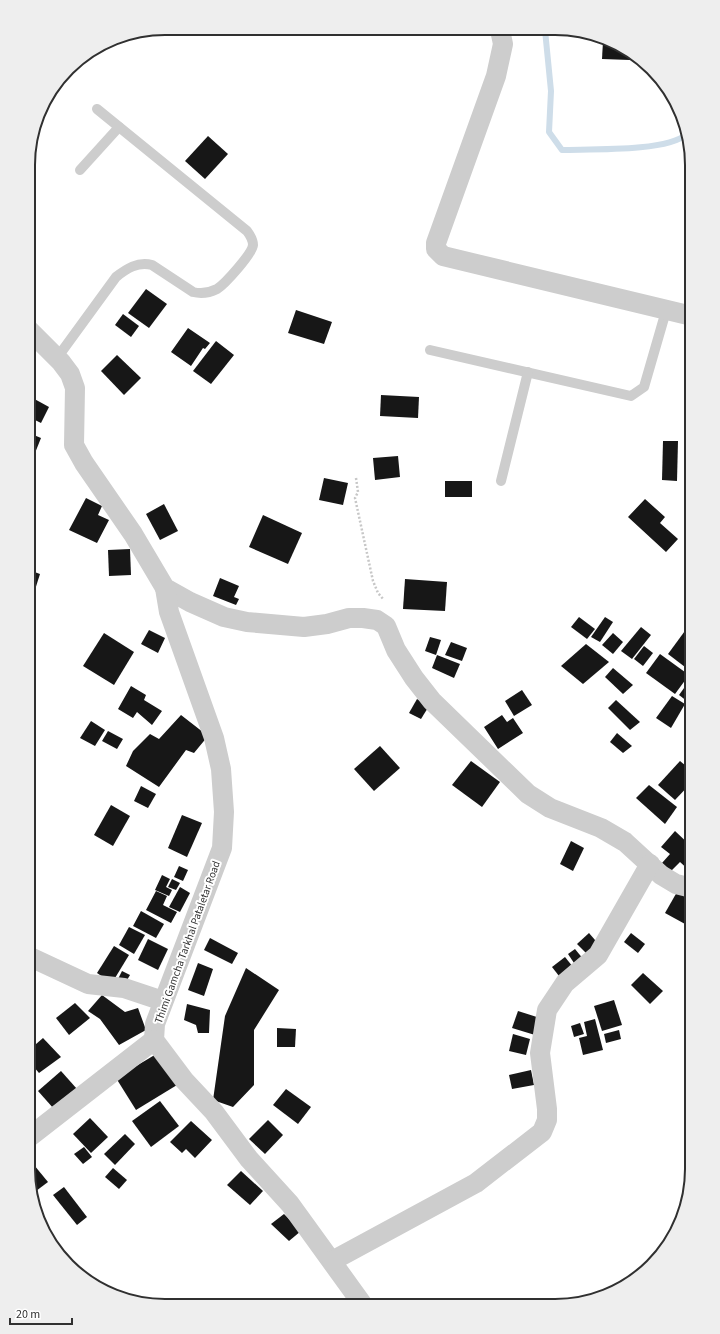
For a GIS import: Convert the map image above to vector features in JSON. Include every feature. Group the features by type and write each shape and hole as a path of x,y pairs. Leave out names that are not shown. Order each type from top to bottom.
{"street":[{"path":"501,35 503,44 496,76 436,243 436,249 443,256 685,315"},
{"path":"35,336 57,358 70,374 75,388 74,445 84,463 133,534 165,588 190,602 224,616 247,622 304,628 349,618 376,620 386,626 396,650 410,672 432,701 528,794 550,808 601,828 625,842 661,875 676,884 685,886"},
{"name":"Thimi Gamcha Tarkhal Pataletar Road","path":"154,1040 155,1024 222,848 224,812 220,769 214,738 169,612 165,588"},
{"path":"332,1261 476,1182 542,1132 547,1120 547,1109 540,1053 547,1010 565,983 598,954 650,864"},
{"path":"35,959 88,984 124,988 164,1001"},
{"path":"35,1133 154,1040 184,1080 214,1112 249,1158 290,1204 358,1299"}],"lane":[{"path":"57,358 116,278 125,270 145,263 193,292 200,294 219,288 249,255 253,246 252,238 247,231 97,109"},
{"path":"80,170 119,127"},
{"path":"430,350 631,396 644,387 666,311"},
{"path":"501,481 528,372"}],"path":[{"path":"356,478 358,492 355,498 373,581 378,593 384,601 386,626"}],"building":[{"path":"603,44 612,48 630,60 602,59"},
{"path":"208,136 228,154 205,179 185,161"},
{"path":"146,289 167,304 149,328 128,313"},
{"path":"296,310 332,322 324,344 288,333"},
{"path":"123,314 139,326 131,337 115,325"},
{"path":"188,328 210,343 205,349 203,348 191,366 171,352"},
{"path":"216,341 234,355 211,384 193,371"},
{"path":"117,355 141,378 124,395 101,371"},
{"path":"381,395 419,397 418,418 380,416"},
{"path":"35,399 49,407 41,423 35,420"},
{"path":"35,436 41,438 35,453"},
{"path":"663,441 678,441 677,481 662,480"},
{"path":"398,456 400,477 375,480 373,458"},
{"path":"324,478 348,483 343,505 319,500"},
{"path":"445,481 472,481 472,497 445,497"},
{"path":"86,498 102,506 98,515 109,520 97,543 69,530"},
{"path":"645,499 665,517 660,523 678,539 666,552 628,517"},
{"path":"164,504 178,531 160,540 146,514"},
{"path":"263,515 302,533 288,564 249,547"},
{"path":"130,549 131,575 109,576 108,550"},
{"path":"35,572 40,574 35,590"},
{"path":"220,578 239,586 234,597 239,599 236,605 213,596"},
{"path":"405,579 447,582 445,611 403,609"},
{"path":"579,617 595,629 587,639 571,627"},
{"path":"605,617 613,622 600,642 591,637"},
{"path":"641,627 651,635 632,659 621,651"},
{"path":"149,630 165,638 158,653 141,644"},
{"path":"685,631 685,667 668,654"},
{"path":"104,633 134,652 114,685 83,666"},
{"path":"613,633 623,642 613,654 602,645"},
{"path":"430,637 441,640 436,655 425,651"},
{"path":"451,642 467,648 462,661 445,655"},
{"path":"586,644 609,662 583,684 561,666"},
{"path":"644,646 653,653 643,666 634,659"},
{"path":"660,654 685,672 685,680 675,694 646,673"},
{"path":"437,655 460,664 454,678 432,668"},
{"path":"613,668 633,685 623,694 605,677"},
{"path":"131,686 146,695 144,700 162,711 152,725 137,712 133,718 118,709"},
{"path":"685,687 685,700 679,695"},
{"path":"522,690 532,705 514,716 505,701"},
{"path":"672,696 685,704 671,728 656,718"},
{"path":"417,699 429,706 421,719 409,713"},
{"path":"616,700 640,722 630,730 608,708"},
{"path":"181,715 208,736 194,753 186,750 159,787 126,766 133,751 150,734 159,739"},
{"path":"502,715 507,722 513,718 523,733 498,749 484,727"},
{"path":"91,721 105,730 95,746 80,738"},
{"path":"108,731 123,739 117,749 102,741"},
{"path":"617,733 632,746 623,753 610,742"},
{"path":"380,746 400,768 374,791 354,769"},
{"path":"471,761 500,782 482,807 452,785"},
{"path":"680,761 685,765 685,789 675,800 658,785"},
{"path":"649,785 677,807 665,824 636,798"},
{"path":"141,786 156,794 148,808 134,801"},
{"path":"111,805 130,816 113,846 94,835"},
{"path":"182,815 202,823 187,857 168,848"},
{"path":"675,831 685,840 685,867 680,862 671,871 662,863 670,854 661,847"},
{"path":"571,841 584,848 573,871 560,864"},
{"path":"179,866 188,870 183,881 174,877"},
{"path":"162,875 170,879 166,887 172,890 169,896 155,890"},
{"path":"172,879 180,883 176,890 168,887"},
{"path":"180,887 190,893 180,912 169,907"},
{"path":"156,891 167,896 163,905 177,912 171,923 146,910"},
{"path":"677,892 685,896 685,924 665,913"},
{"path":"141,911 164,924 156,938 133,926"},
{"path":"129,927 145,935 134,954 119,945"},
{"path":"589,933 601,947 590,957 577,944"},
{"path":"631,933 645,944 638,953 624,942"},
{"path":"210,938 238,953 232,964 204,950"},
{"path":"148,939 168,949 158,970 138,960"},
{"path":"114,946 129,955 112,983 97,973"},
{"path":"575,949 584,960 576,966 568,954"},
{"path":"565,957 573,967 559,976 552,967"},
{"path":"198,963 213,969 204,996 188,990"},
{"path":"246,968 279,990 254,1030 254,1085 233,1107 213,1100 225,1016"},
{"path":"122,971 130,975 123,987 116,983"},
{"path":"643,973 663,991 650,1004 631,985"},
{"path":"102,995 125,1012 138,1008 146,1030 119,1045 100,1019 88,1011"},
{"path":"614,1000 622,1025 602,1031 594,1006"},
{"path":"75,1003 90,1018 69,1035 56,1018"},
{"path":"187,1004 210,1010 209,1033 198,1033 196,1025 184,1020"},
{"path":"518,1011 540,1018 535,1035 512,1028"},
{"path":"595,1019 603,1050 583,1055 579,1038 587,1036 584,1022"},
{"path":"580,1023 584,1034 574,1037 571,1026"},
{"path":"277,1028 296,1029 295,1047 277,1047"},
{"path":"619,1030 621,1039 606,1043 604,1034"},
{"path":"513,1034 530,1039 526,1055 509,1051"},
{"path":"43,1038 61,1057 39,1073 35,1068 35,1045"},
{"path":"158,1053 177,1085 136,1110 116,1078"},
{"path":"531,1070 534,1085 512,1089 509,1075"},
{"path":"61,1071 77,1089 54,1109 38,1091"},
{"path":"286,1089 311,1107 298,1124 273,1105"},
{"path":"160,1101 179,1126 151,1147 132,1121"},
{"path":"90,1118 108,1137 91,1153 73,1134"},
{"path":"268,1120 283,1135 265,1154 249,1139"},
{"path":"191,1121 212,1140 195,1158 186,1149 182,1153 170,1142"},
{"path":"125,1134 135,1144 115,1165 104,1154"},
{"path":"84,1147 92,1157 83,1164 74,1154"},
{"path":"35,1166 48,1182 37,1191"},
{"path":"113,1168 127,1180 119,1189 105,1177"},
{"path":"241,1171 263,1191 250,1205 227,1185"},
{"path":"64,1187 87,1217 77,1225 53,1195"},
{"path":"284,1214 301,1231 289,1241 271,1224"}],"waterway":[{"path":"545,35 551,91 549,132 562,150 646,147 663,144 682,137"}]}
